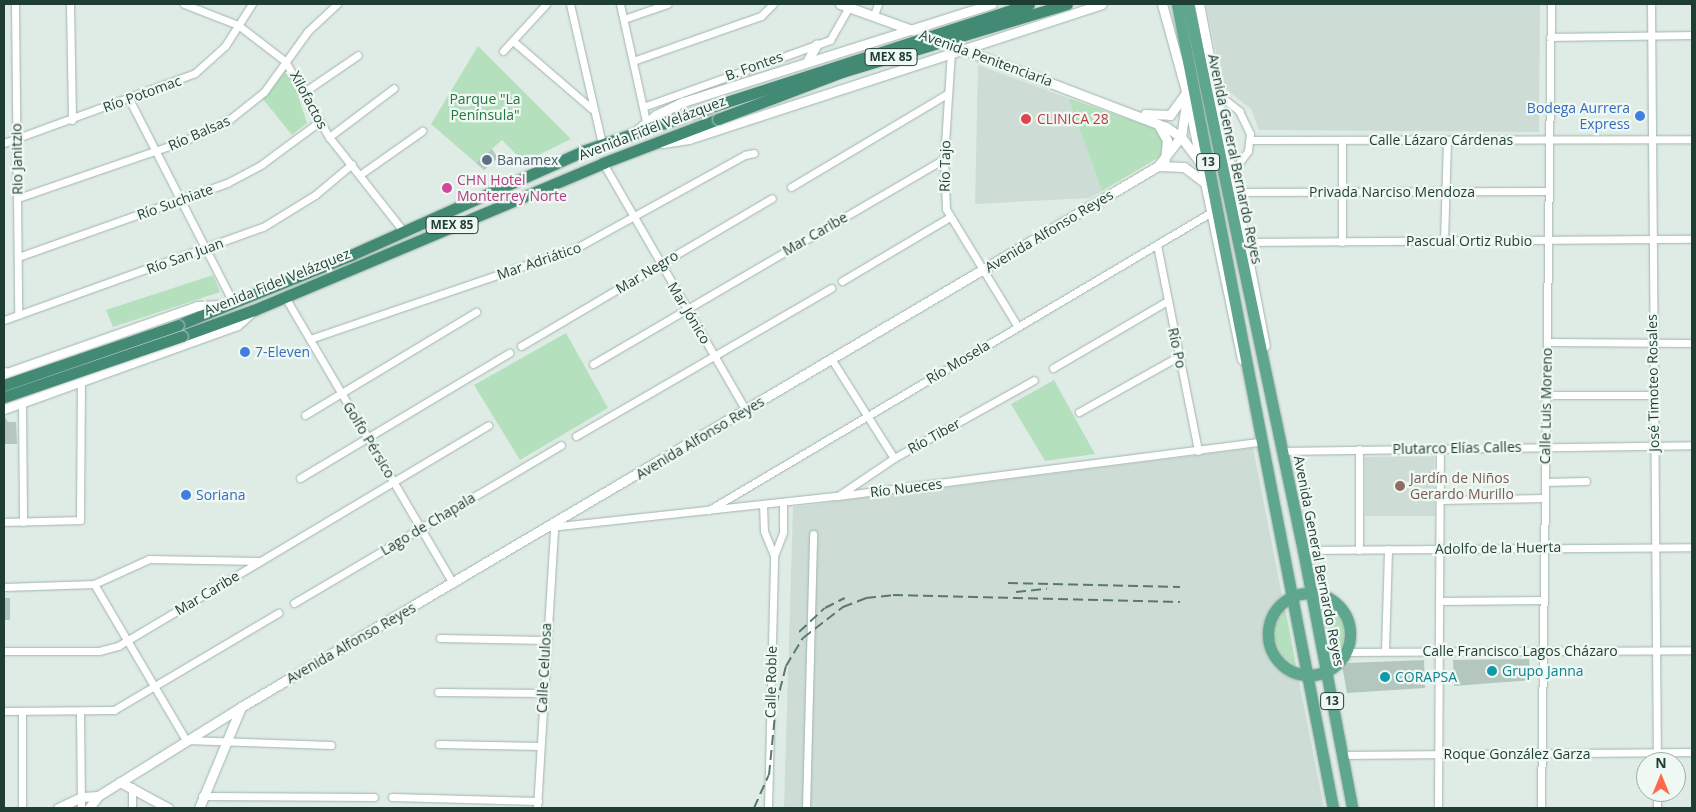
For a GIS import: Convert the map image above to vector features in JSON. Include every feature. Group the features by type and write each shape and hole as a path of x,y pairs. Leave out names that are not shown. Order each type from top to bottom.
{"highway":[{"name":"Avenida Fidel Velázquez","path":"4,397 180,330 230,304 404,232 602,144 1030,4"},
{"name":"Avenida Fidel Velázquez","path":"4,376 254,310 603,162 650,144 842,72 1067,4"}],"main road":[{"name":"Avenida General Bernardo Reyes","path":"1177,4 1333,808"},
{"name":"Avenida General Bernardo Reyes","path":"1196,4 1252,315 1303,550 1352,808"},
{"path":"1292,596 1311,593 1330,599 1344,613 1350,632 1347,652"},
{"name":"13","path":"1292,596 1274,614 1269,641 1280,665 1290,673 1307,675 1336,667 1347,652"}],"street":[{"name":"Rio Janitzio","path":"15,4 18,315"},
{"path":"70,4 72,120"},
{"name":"Xilofactos","path":"184,4 238,25 286,61 329,137 362,174 404,232"},
{"name":"Río Potomac","path":"4,143 72,120 195,73 225,46 252,4"},
{"name":"Río Balsas","path":"18,198 154,152 213,129 245,110 264,92 319,19 337,4"},
{"path":"503,51 546,4"},
{"path":"570,4 592,109 602,144"},
{"path":"620,4 646,121"},
{"path":"624,19 667,4"},
{"path":"633,61 761,16 773,4"},
{"name":"Avenida Penitenciaría","path":"840,4 1132,112 1181,137 1200,162"},
{"path":"874,15 878,4"},
{"path":"636,132 646,121 683,102 808,60 912,30 992,4"},
{"path":"650,144 689,139 951,51 972,46 1101,4"},
{"name":"Avenida General Bernardo Reyes","path":"1162,4 1186,94 1233,330 1250,382"},
{"path":"1166,14 1172,4"},
{"name":"Avenida General Bernardo Reyes","path":"1196,4 1232,172 1263,332 1266,378"},
{"name":"Calle Luis Moreno","path":"1541,808 1551,4"},
{"name":"José Timoteo Rosales","path":"1651,4 1651,240 1657,752"},
{"name":"B. Fontes","path":"643,107 835,37 849,7"},
{"path":"956,16 956,36 972,46"},
{"path":"891,35 905,39 911,46 911,65"},
{"path":"1550,38 1692,36"},
{"path":"513,41 592,109"},
{"path":"808,60 817,44"},
{"name":"Río Tajo","path":"951,51 944,159 945,202 950,217 1018,327"},
{"path":"304,92 358,55"},
{"path":"329,137 394,88"},
{"path":"1215,92 1240,111 1250,140 1248,151 1232,172"},
{"path":"791,187 947,94"},
{"name":"Avenida Penitenciaría","path":"1132,112 1170,115 1186,94"},
{"name":"Avenida Alfonso Reyes","path":"98,796 241,707 452,583 552,527 1162,163 1181,137 1186,94"},
{"path":"4,376 197,306 230,304 129,99"},
{"name":"Río Suchiate","path":"18,257 179,201 247,174 319,122"},
{"path":"1157,124 1167,140 1162,163 1184,167 1204,183"},
{"path":"362,174 422,131"},
{"name":"Calle Lázaro Cárdenas","path":"1250,140 1692,139"},
{"path":"1342,140 1342,242"},
{"path":"1444,241 1447,140"},
{"name":"Mar Adriático","path":"310,340 560,254 634,220 745,154 754,153"},
{"name":"Mar Caribe","path":"593,364 944,159"},
{"name":"Mar Jónico","path":"603,162 634,220 746,411"},
{"name":"Río San Juan","path":"4,320 205,250 278,219 352,164"},
{"name":"Privada Narciso Mendoza","path":"1236,192 1548,191"},
{"name":"Mar Negro","path":"521,346 772,198"},
{"name":"Río Mosela","path":"707,511 1210,213"},
{"path":"842,281 950,217"},
{"name":"Pascual Ortiz Rubio","path":"1246,242 1692,240"},
{"name":"Río Po","path":"1157,245 1198,451"},
{"path":"576,436 831,288"},
{"name":"Golfo Pérsico","path":"286,297 422,528 452,583"},
{"path":"1053,368 1167,301"},
{"path":"4,409 237,324 254,310"},
{"path":"304,415 476,312"},
{"path":"1547,342 1692,343"},
{"path":"300,478 509,353"},
{"path":"1079,412 1179,356"},
{"path":"832,360 894,458"},
{"path":"22,368 19,381 22,402 23,522"},
{"name":"Río Tiber","path":"837,496 894,458 1034,380"},
{"path":"4,522 80,520 81,381"},
{"path":"1546,396 1654,395"},
{"name":"Mar Caribe","path":"4,651 99,651 127,641 488,425"},
{"name":"Río Nueces","path":"552,527 837,496 1261,442"},
{"name":"Lago de Chapala","path":"294,603 561,445"},
{"name":"Plutarco Elías Calles","path":"1282,450 1692,445"},
{"path":"1438,808 1441,651 1440,448"},
{"path":"1358,550 1359,449"},
{"path":"1545,482 1586,481"},
{"path":"1440,500 1545,498"},
{"name":"Calle Roble","path":"768,808 774,556 783,532 783,502"},
{"name":"Calle Roble","path":"763,504 764,531 774,556"},
{"name":"Calle Celulosa","path":"537,805 552,527"},
{"path":"806,808 813,534"},
{"name":"Adolfo de la Huerta","path":"1303,550 1692,546"},
{"path":"1385,651 1388,549"},
{"path":"4,587 94,584 149,559 260,561"},
{"path":"94,584 186,740 224,743 331,745"},
{"path":"1441,601 1544,600"},
{"path":"4,711 114,710 278,613"},
{"path":"440,638 546,640"},
{"name":"Calle Francisco Lagos Cházaro","path":"1347,652 1692,650"},
{"path":"438,692 542,693"},
{"path":"199,808 202,796 224,743 241,707"},
{"path":"22,711 22,808"},
{"path":"80,711 81,808"},
{"path":"440,744 540,746"},
{"name":"Roque González Garza","path":"1342,755 1636,753"},
{"path":"120,782 168,808"},
{"path":"132,788 132,808"},
{"path":"58,808 82,797 98,796"},
{"path":"89,808 98,796"},
{"path":"202,796 374,797"},
{"path":"392,797 537,805"}],"shaded area":[{"path":"1206,4 1540,4 1539,132 1259,130 1251,109 1223,87"},
{"name":"CLINICA 28","path":"978,65 1068,98 1102,191 1089,198 975,204"},
{"path":"1253,448 1324,808 784,808 793,507"},
{"name":"Jardín de Niños Gerardo Murillo","path":"1434,456 1435,516 1365,516 1365,457"}],"green space":[{"name":"Parque \"La Península\"","path":"478,46 571,139 524,162 502,140 476,163 431,124"},
{"path":"284,71 294,83 307,123 292,135 262,98"},
{"path":"1068,98 1154,128 1164,141 1161,156 1102,191"},
{"path":"213,275 220,292 113,327 106,310"},
{"path":"566,333 608,408 520,460 474,385"},
{"path":"1054,380 1095,454 1045,461 1011,404"},
{"path":"1323,600 1339,612 1345,627 1343,645 1334,658"},
{"path":"1285,608 1296,666 1283,656 1275,640 1275,625"}],"building":[{"name":"Banamex","path":"492,149 498,158 484,170 476,163"},
{"path":"4,415 8,422 16,422 17,444 4,444"},
{"path":"4,598 10,598 10,620 4,620"},
{"name":"Grupo Janna","path":"1529,659 1531,680 1454,686 1453,660"},
{"name":"CORAPSA","path":"1424,660 1425,688 1347,693 1342,666 1348,663"}],"railway":[{"path":"1008,583 1180,587"},
{"path":"1016,592 1047,589"},
{"path":"754,808 769,775 776,705 786,666 803,638 843,607 866,598 893,595 1180,602"},
{"path":"799,632 825,608 845,598"}],"place":[{"name":"Bodega Aurrera Express","path":"1640,116"},
{"name":"CLINICA 28","path":"1026,119"},
{"name":"Banamex","path":"487,160"},
{"name":"CHN Hotel Monterrey Norte","path":"447,188"},
{"name":"7-Eleven","path":"245,352"},
{"name":"Jardín de Niños Gerardo Murillo","path":"1400,486"},
{"name":"Soriana","path":"186,495"},
{"name":"Grupo Janna","path":"1492,671"},
{"name":"CORAPSA","path":"1385,677"}]}
